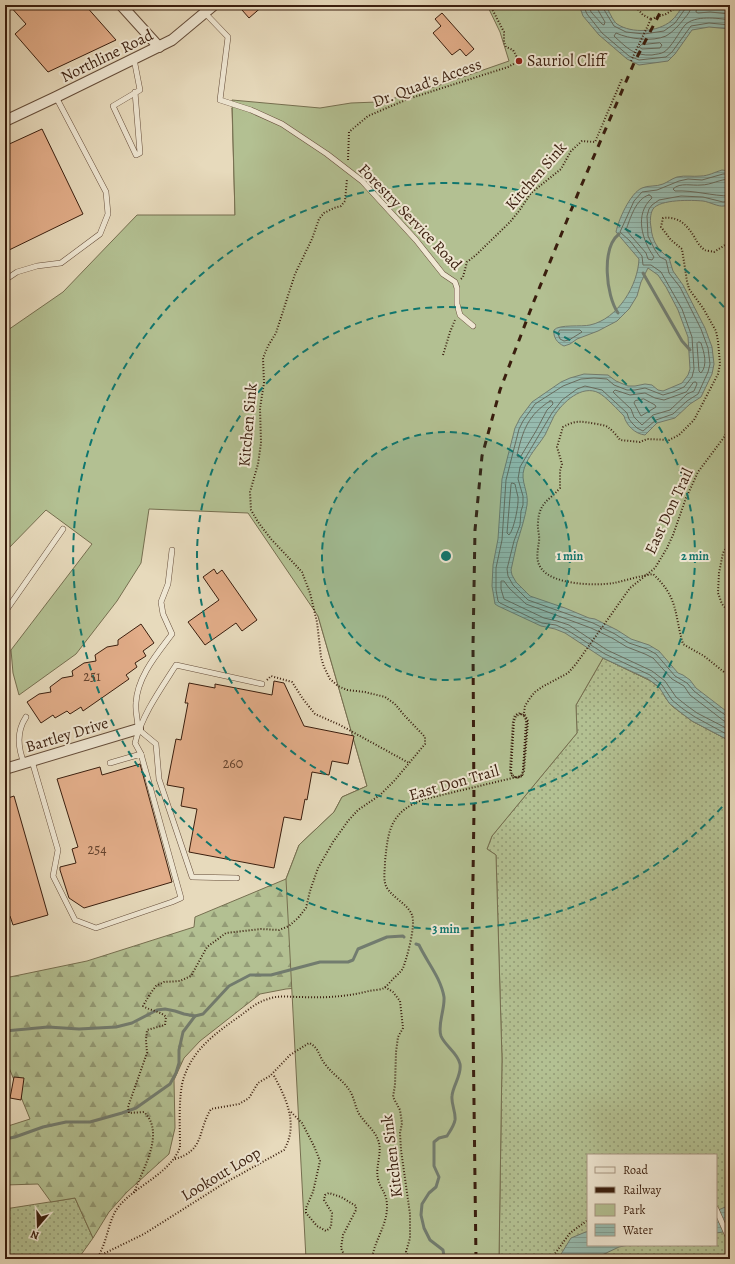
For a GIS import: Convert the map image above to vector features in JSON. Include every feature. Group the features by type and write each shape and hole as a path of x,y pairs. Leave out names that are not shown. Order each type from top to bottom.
{"street":[{"path":"121,5 159,47"},
{"name":"Northline Road","path":"5,121 172,40 214,5"},
{"name":"Bartley Drive","path":"5,769 138,728"}],"lane":[{"name":"Forestry Service Road","path":"205,13 228,37 220,100 251,110 282,124 323,151 362,181 416,240 443,274 452,280 457,286 459,312"},
{"path":"134,59 140,90 135,92 112,106 136,155 140,153 135,92"},
{"path":"5,280 17,272 37,266 61,263 100,234 108,214 106,192 56,97"},
{"path":"459,312 462,318 473,326"},
{"path":"5,612 63,529"},
{"path":"26,717 21,726 19,742 21,755 28,762 58,850 53,876 75,920 96,928 182,898 141,754 135,744 138,728 136,705 139,684 172,634 163,614 161,602 168,584 172,550"},
{"path":"138,728 176,665 262,684"},
{"path":"138,728 156,744 159,779 192,877 237,878"},
{"path":"110,763 141,754"},
{"path":"717,1211 730,1241"}],"path":[{"path":"490,5 493,12"},
{"path":"493,5 493,12"},
{"path":"634,5 643,15 651,19 666,14 680,5"},
{"name":"Dr. Quad's Access","path":"348,170 348,132 368,116 408,99 508,67 520,61 513,50 506,47 504,42 504,32 493,12"},
{"path":"632,61 651,19"},
{"name":"Kitchen Sink","path":"452,280 456,281 464,277 467,262 510,222 531,193 560,169 571,151 582,141 595,142 622,79"},
{"name":"Kitchen Sink","path":"134,1194 153,1145 152,1127 149,1117 144,1112 129,1113 128,1107 147,1053 147,1030 165,1025 166,1017 162,1013 149,1010 143,1006 150,994 156,986 164,982 180,981 191,976 207,947 226,933 260,929 279,930 289,926 298,918 306,908 318,868 344,826 358,810 380,795 425,744 425,737 395,704 386,697 365,692 347,690 338,686 330,679 324,668 321,657 317,622 307,583 302,572 271,539 251,510 250,492 258,464 261,444 260,408 264,383 263,358 276,333 295,274 312,239 319,219 324,213 341,206 345,201 348,170"},
{"path":"730,242 714,252 704,250 686,226 677,218 663,218 661,227 671,240 682,248 689,289 703,308 716,331 718,341 720,364 718,374 694,420 680,435 669,440 647,440 640,442 620,440 609,428 602,424 580,421 563,427 557,447 562,464 560,471 560,488 543,503 538,521 540,540 538,559 540,567 546,574 564,581 581,583 612,583 653,574 666,588 676,610 683,644 704,656 724,672 730,674"},
{"path":"443,355 450,332 459,312"},
{"name":"East Don Trail","path":"385,987 402,970 408,952 412,930 412,915 401,901 390,894 385,885 384,877 388,835 397,818 402,810 409,805 425,799 506,780 513,778 521,776 523,771 526,721 525,717 523,716 520,713 515,715 513,721 510,770 511,775 516,778 522,776 523,771 527,721 525,716 524,715 521,714 516,716 514,721 511,770 512,775 517,778 522,776 524,771 528,721 524,714 525,706 535,692 568,673 630,588 654,568 667,548 673,535 686,498 698,472 725,436 730,418"},
{"path":"730,529 728,544 723,553 719,573 718,593 722,604 730,613"},
{"path":"262,684 271,676 292,682 302,699 315,714 340,725 409,763"},
{"path":"97,1258 114,1214 119,1206 174,1160 180,1147 181,1097 184,1078 193,1058 214,1034 256,1004 268,999 281,996 324,998 345,997 385,987"},
{"name":"Kitchen Sink","path":"385,987 394,992 400,1001 403,1028 398,1037 393,1097 400,1110 402,1123 400,1134 401,1150 410,1214 410,1238 406,1252 410,1259"},
{"path":"174,1160 186,1156 194,1149 204,1122 211,1109 239,1104 249,1098 258,1083 273,1074 281,1063 290,1055 309,1043 314,1045 324,1063 350,1091 356,1109 379,1140 380,1154 377,1168 378,1180 387,1197 387,1210 378,1241 373,1249 372,1259"},
{"name":"Lookout Loop","path":"97,1258 144,1234 223,1184 284,1150 288,1143 291,1128 290,1112 281,1088 273,1074"},
{"path":"290,1112 302,1123 320,1161 313,1192 306,1208 306,1213 316,1226 326,1231 331,1227 332,1213 324,1200 325,1195 330,1193 341,1197 356,1206 356,1210 343,1235 341,1248 346,1259"},
{"path":"554,1259 554,1255 570,1233 587,1221"}],"green space":[{"path":"487,5 730,5 730,741 692,721 672,706 662,690 651,681 603,658 576,705 577,733 492,836 487,849 496,855 502,1059 499,1259 306,1259 286,879 299,845 334,812 342,797 367,786 318,616 248,513 149,509 141,563 117,601 76,654 19,695 13,673 11,650 92,544 46,510 5,552 5,332 63,292 137,215 235,215 232,100 320,108 351,103 377,102 417,93 509,61 500,32"},
{"path":"232,108 472,511 310,987 286,989 260,994 200,1041 184,1058 174,1080 175,1128 169,1154 127,1192 109,1212 93,1238 75,1198 51,1202 38,1184 5,1185 5,1127 30,1119 5,1058 5,978 87,961 194,927 195,917 286,879 299,845 334,812 342,797 367,786 318,616 235,215"},
{"path":"603,658 651,681 662,690 672,706 692,721 730,741 730,1259 499,1259 502,1059 496,855 487,849 492,836 577,733 576,705"},
{"path":"75,1198 93,1238 78,1259 5,1259 5,1209"}],"water":[{"path":"579,5 605,5 617,24 630,29 645,30 659,28 666,25 674,18 683,6 730,5 730,29 709,27 692,30 675,54 668,61 639,65 627,59 599,35 583,16"},
{"path":"722,170 730,171 730,205 719,206 706,202 684,200 662,203 653,209 650,218 654,241 662,252 669,258 673,271 683,285 705,328 712,347 714,364 712,374 701,397 690,404 675,418 657,423 645,435 638,433 632,428 627,423 624,416 599,393 586,391 574,396 562,405 554,416 545,435 531,455 524,469 523,478 527,496 527,505 511,570 516,582 530,596 595,619 631,639 649,645 659,651 678,673 690,680 696,688 730,714 730,741 692,721 680,712 669,703 659,687 648,679 603,658 565,633 541,626 498,606 495,604 492,586 493,565 498,539 502,479 515,428 520,418 532,402 561,382 584,374 608,375 616,381 628,386 645,384 652,385 658,390 663,391 682,383 688,375 690,369 688,337 678,310 658,275 648,268 641,282 637,296 629,309 617,321 564,346 556,340 554,330 561,327 586,326 600,322 609,316 625,300 635,279 639,259 616,232 619,221 633,195 644,187 663,184 677,177 704,176"},
{"path":"730,1205 730,1231 717,1233 717,1211"},
{"path":"587,1231 587,1246 624,1246 602,1255 597,1259 558,1259 571,1238"}],"building":[{"path":"9,5 85,5 116,40 48,72 15,34 26,24"},
{"path":"249,5 264,5 249,18 242,10"},
{"path":"442,13 474,49 466,56 460,49 452,55 433,33 441,26 435,19"},
{"path":"42,129 83,214 5,252 5,146"},
{"path":"214,569 217,574 222,570 257,620 242,631 236,623 205,645 188,622 219,600 203,577"},
{"path":"141,624 154,643 143,651 146,656 135,663 137,667 126,675 129,679 83,711 81,707 70,714 67,711 55,718 53,715 41,723 27,702 39,694 51,692 50,687 62,678 73,676 72,671 84,663 96,661 95,655 107,647 118,645 118,640"},
{"path":"274,681 284,683 304,726 354,736 348,764 332,761 329,775 312,772 307,800 305,799 301,820 284,817 274,868 189,852 197,809 181,806 184,788 167,785 176,739 181,740 188,703 185,703 189,683 215,688 215,684 272,695"},
{"path":"140,764 172,882 84,908 69,898 60,870 60,867 76,863 72,849 78,847 57,779 100,767 102,775"},
{"path":"14,796 48,915 13,925 10,916 5,918 5,799"},
{"path":"14,1077 24,1078 21,1100 10,1098"}],"waterway":[{"path":"618,313 608,284 607,272 610,250 613,241 619,234"},
{"path":"643,273 682,341 690,350"},
{"path":"5,1031 48,1027 79,1029 116,1027 132,1023 157,1010 165,1009 195,1016 203,1014 229,986 250,975 271,975 320,962 348,962 353,960 358,949 387,937 404,937"},
{"path":"416,944 419,945 440,983 444,997 440,1032 443,1040 457,1056 460,1064 460,1072 452,1096 455,1117 454,1122 447,1136 439,1138 434,1142 434,1166 439,1177 436,1187 429,1193 422,1204 421,1215 424,1228 430,1240 443,1250 444,1256 442,1259"},
{"path":"5,1139 43,1127 66,1122 90,1122 136,1108 170,1084 179,1063 179,1050 183,1032 195,1016"}],"railway":[{"path":"476,1259 472,946 474,809 473,646 475,530 482,456 500,390 534,301 634,63 664,5"}],"place":[{"name":"Sauriol Cliff","path":"519,61"}]}
